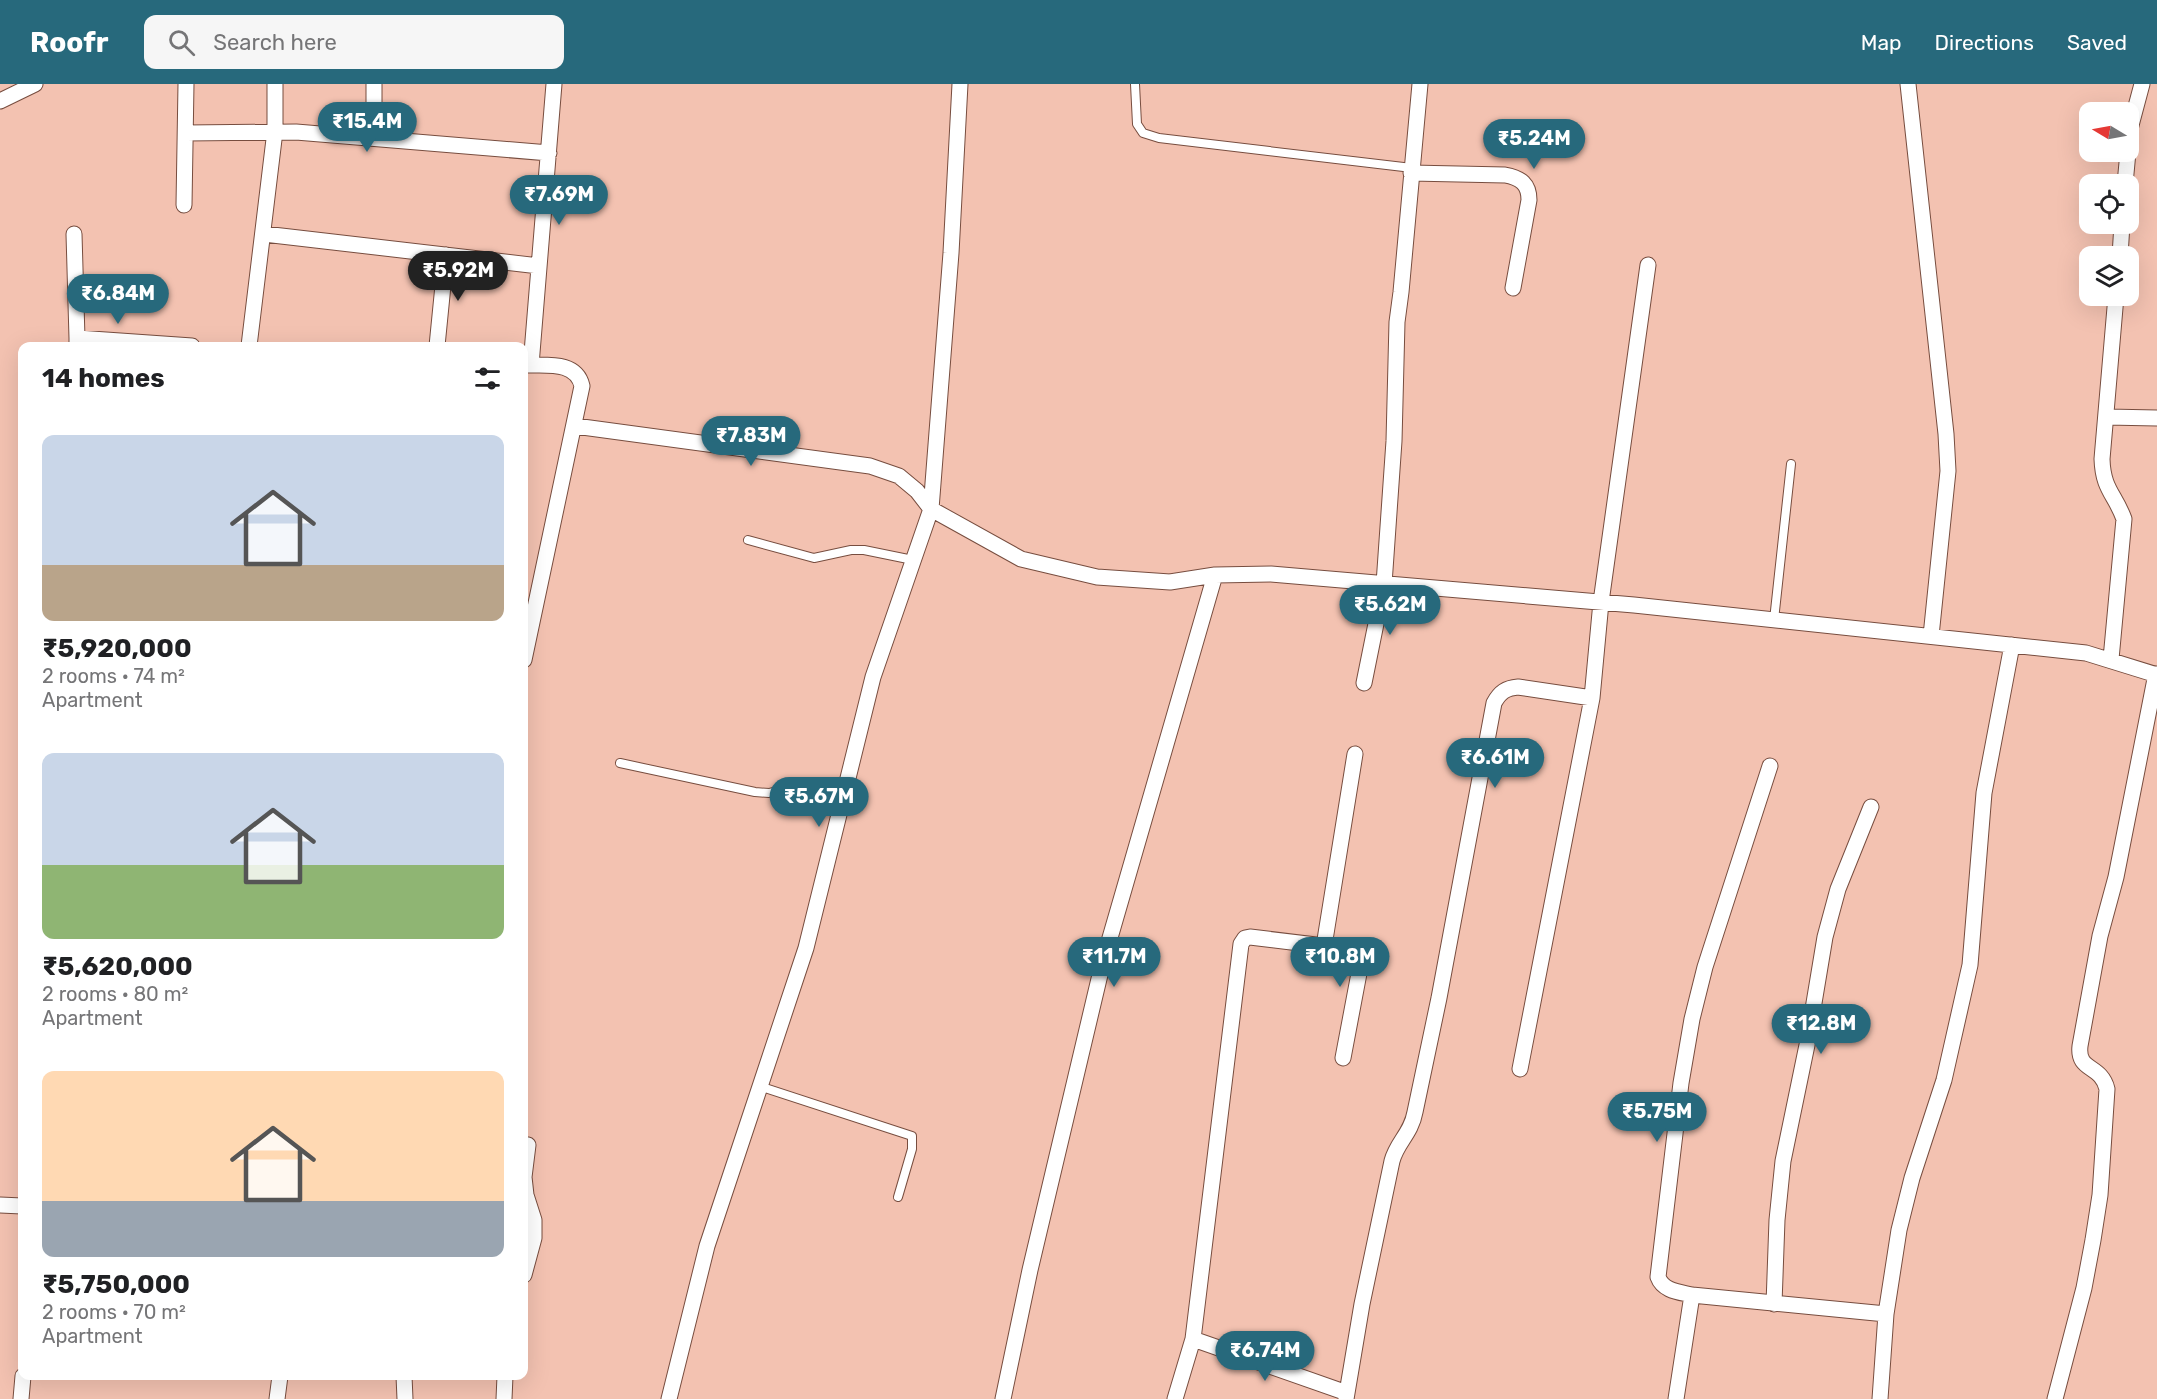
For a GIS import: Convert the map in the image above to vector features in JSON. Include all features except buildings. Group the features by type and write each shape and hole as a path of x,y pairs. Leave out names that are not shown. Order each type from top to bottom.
{"street":[{"path":"0,101 35,84"},
{"path":"184,205 186,84"},
{"path":"250,342 275,131 275,84"},
{"path":"374,84 374,137"},
{"path":"528,357 539,266 554,84"},
{"path":"669,1399 707,1245 806,948 873,677 931,509 951,253 960,84"},
{"path":"1364,683 1384,584 1394,441 1396,322 1401,292 1420,84"},
{"path":"1908,84 1948,471 1931,636"},
{"path":"2137,102 2142,84"},
{"path":"186,133 275,131 374,137 549,153"},
{"path":"1412,170 1505,175 1517,177 1525,184 1529,192 1529,200 1513,288"},
{"path":"74,234 77,342"},
{"path":"264,234 539,266"},
{"path":"437,342 446,255"},
{"path":"1520,1069 1592,698 1601,602 1648,265"},
{"path":"2111,659 2124,519 2108,491 2104,480 2102,459 2115,306"},
{"path":"528,365 569,367 580,377 582,386 528,641"},
{"path":"2107,417 2157,418"},
{"path":"574,426 870,466 899,476 917,491 931,509 1021,559 1097,577 1170,582 1215,575 1271,574 1601,602 2086,652 2156,675 2116,877 2100,936 2080,1046 2079,1054 2082,1062 2099,1073 2107,1089 2100,1195 2084,1288 2055,1399"},
{"path":"1003,1399 1030,1270 1103,962 1215,575"},
{"path":"1880,1399 1886,1314 1899,1230 1912,1178 1944,1080 1966,989 1984,793 2013,645"},
{"path":"1193,1339 1347,1396 1362,1304 1394,1152 1413,1124 1442,986 1494,703 1499,694 1508,688 1518,687 1592,698"},
{"path":"1343,1058 1360,968 1327,962 1323,954 1355,754"},
{"path":"1770,766 1705,967 1692,1019 1681,1083 1658,1277 1661,1284 1668,1289 1692,1295 1886,1314"},
{"path":"1774,1304 1777,1220 1783,1161 1807,1045 1825,937 1838,889 1871,807"},
{"path":"1175,1399 1193,1339 1241,944 1245,938 1250,937 1324,946"},
{"path":"528,1201 534,1220 534,1238 528,1260"},
{"path":"0,1205 18,1206"},
{"path":"1676,1399 1692,1295"},
{"path":"21,1399 23,1380"},
{"path":"277,1399 279,1380"},
{"path":"404,1380 405,1399"},
{"path":"504,1399 505,1380"}],"lane":[{"path":"1135,84 1137,124 1143,133 1159,138 1412,170"},
{"path":"1774,620 1791,464"},
{"path":"748,540 814,558 851,550 864,550 913,560"},
{"path":"620,763 755,792 769,793 800,785 844,794"},
{"path":"759,1086 912,1136 912,1149 898,1197"}]}
